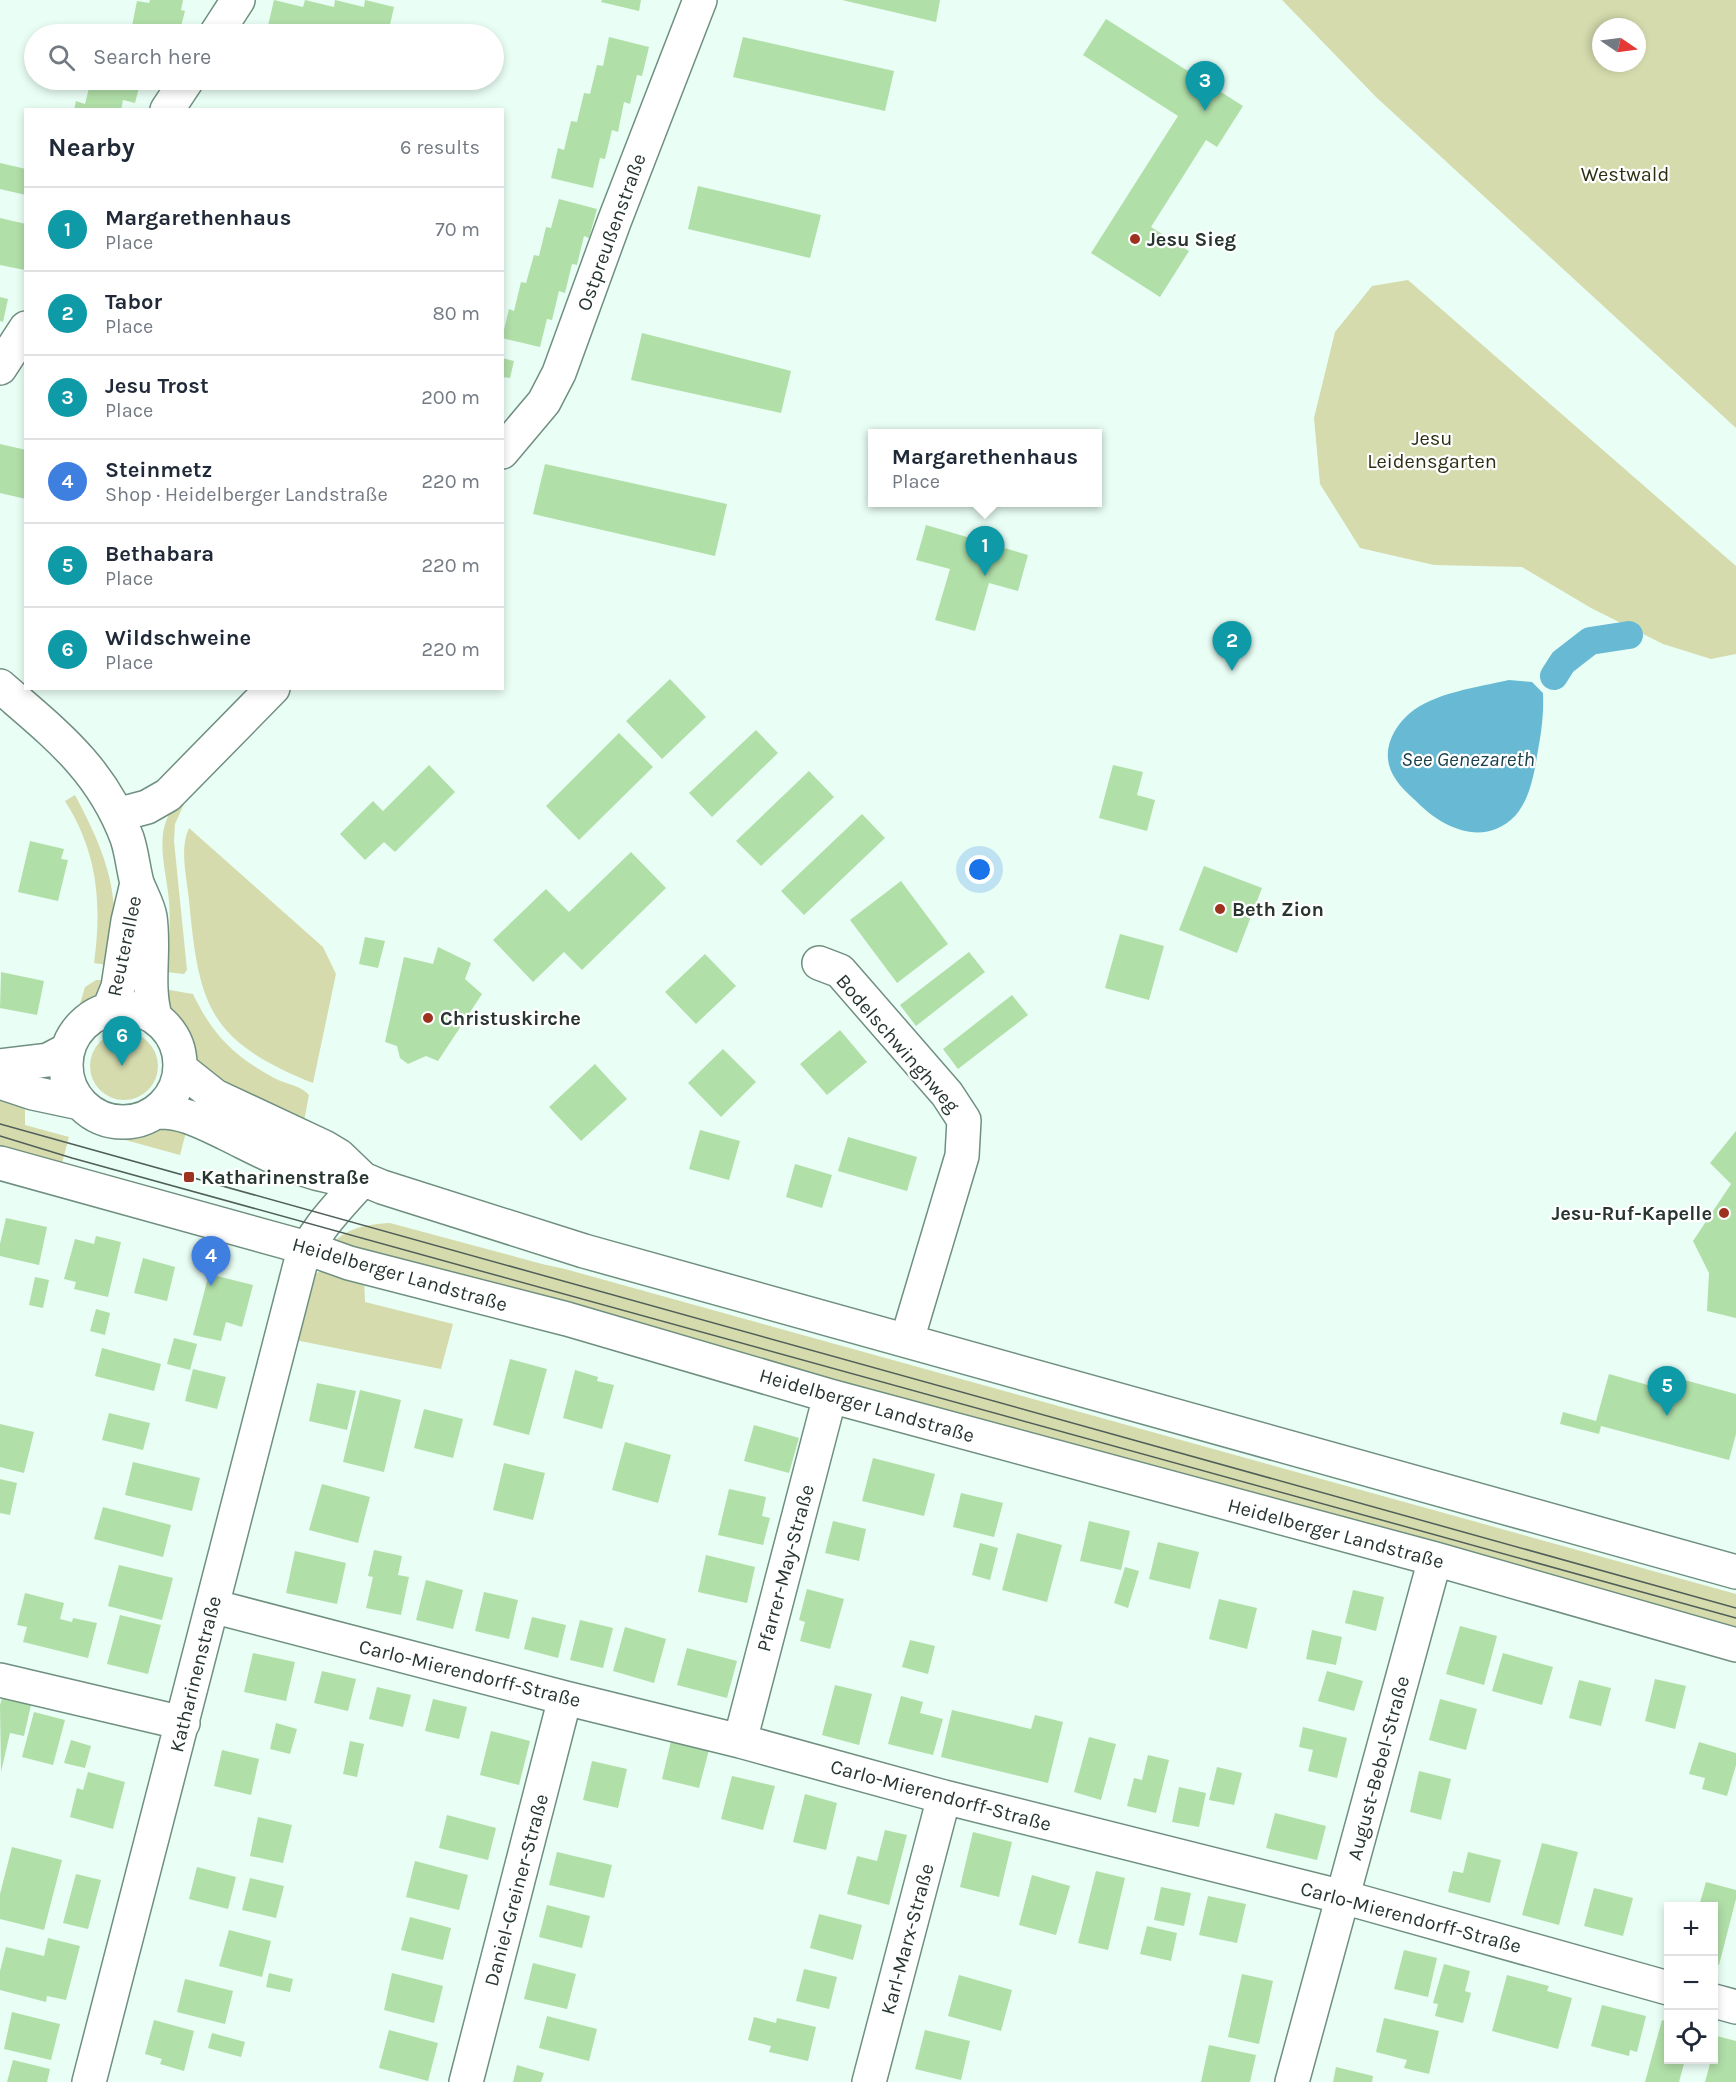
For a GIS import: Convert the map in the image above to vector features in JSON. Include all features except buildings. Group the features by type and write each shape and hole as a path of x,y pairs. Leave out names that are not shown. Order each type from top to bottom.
{"street":[{"path":"222,24 238,0"},
{"name":"Ostpreußenstraße","path":"504,450 544,402 559,373 614,222 700,0"},
{"path":"168,108 180,90"},
{"path":"0,368 24,331"},
{"name":"Reuterallee","path":"0,686 84,762 117,815 127,838 137,883 149,914 152,935 150,991 154,1017"},
{"path":"117,815 147,807 168,795 271,690"},
{"name":"Reuterallee","path":"109,1009 118,987 128,921 137,883"},
{"name":"Bodelschwinghweg","path":"819,963 840,971 948,1094 964,1120 962,1156 907,1340"},
{"path":"157,1112 173,1093 181,1069 180,1054 175,1039 166,1026 140,1010 125,1007 109,1009 87,1021 78,1030 67,1050 68,1079 80,1102 93,1114 108,1120 125,1122 141,1119 157,1112 169,1112 198,1120 310,1172 328,1178 363,1179 414,1198 584,1251 1736,1572"},
{"path":"0,1066 48,1060 67,1050"},
{"path":"181,1069 215,1096 339,1156 363,1179"},
{"path":"0,1082 33,1093 80,1102"},
{"name":"Heidelberger Landstraße","path":"0,1163 307,1248 349,1263 567,1319 830,1396 1435,1559 1736,1645"},
{"name":"Katharinenstraße","path":"89,2082 300,1266 307,1248 321,1226 363,1179"},
{"name":"Pfarrer-May-Straße","path":"740,1741 830,1396"},
{"name":"August-Bebel-Straße","path":"1292,2082 1435,1559"},
{"name":"Carlo-Mierendorff-Straße","path":"212,1606 740,1741 944,1797 1343,1897 1664,1987"},
{"path":"0,1680 183,1723"},
{"name":"Daniel-Greiner-Straße","path":"466,2082 566,1698"},
{"name":"Karl-Marx-Straße","path":"869,2082 944,1797"},
{"path":"1718,2002 1736,2007"}],"green space":[{"name":"Westwald","path":"1282,0 1736,0 1736,428 1376,97"},
{"name":"Jesu Leidensgarten","path":"1408,280 1736,566 1736,654 1711,659 1663,644 1591,608 1522,567 1434,565 1360,548 1320,484 1314,418 1335,332 1372,286"},
{"path":"75,795 95,836 110,879 115,916 114,966 94,963 97,920 95,879 85,840 65,801"},
{"path":"180,801 184,804 175,824 174,841 187,970 184,974 166,972 170,911 162,849 165,823 171,811"},
{"path":"189,828 323,947 336,974 313,1083 251,1052 231,1035 216,1016 205,994 198,968 185,873 184,845"},
{"path":"96,980 110,980 99,998 77,1014 85,987"},
{"path":"164,989 193,994 217,1034 237,1054 261,1071 306,1092 309,1095 303,1126 214,1083 197,1061 187,1037 171,1017"},
{"path":"117,1032 131,1032 143,1037 153,1047 158,1066 153,1085 143,1095 131,1100 117,1100 105,1095 95,1085 90,1073 90,1059 95,1047 105,1037"},
{"path":"0,1091 25,1098 25,1125 69,1137 61,1167 0,1149"},
{"path":"85,1123 95,1130 122,1135 157,1127 186,1132 180,1155 85,1129"},
{"path":"390,1223 565,1269 1736,1594 1736,1632 330,1248 341,1236 357,1228"},
{"path":"325,1269 364,1277 365,1302 453,1324 441,1369 295,1340 311,1280"}],"water":[{"name":"See Genezareth","path":"1509,680 1532,682 1543,693 1541,733 1530,788 1520,810 1503,826 1490,831 1464,831 1426,811 1400,785 1389,765 1389,743 1400,724 1410,713 1431,700"}],"waterway":[{"path":"1554,676 1563,662 1590,641 1629,635"}],"tram line":[{"path":"0,1124 1736,1608"},
{"path":"0,1136 72,1158 1736,1618"}],"place":[{"name":"Jesu Trost","path":"1205,111"},
{"name":"Jesu Sieg","path":"1135,239"},
{"name":"Margarethenhaus","path":"985,576"},
{"name":"Tabor","path":"1232,671"},
{"name":"Beth Zion","path":"1220,909"},
{"name":"Christuskirche","path":"428,1018"},
{"name":"Wildschweine","path":"122,1066"},
{"name":"Katharinenstraße","path":"189,1177"},
{"name":"Jesu-Ruf-Kapelle","path":"1724,1213"},
{"name":"Steinmetz","path":"211,1286"},
{"name":"Bethabara","path":"1667,1416"}]}
